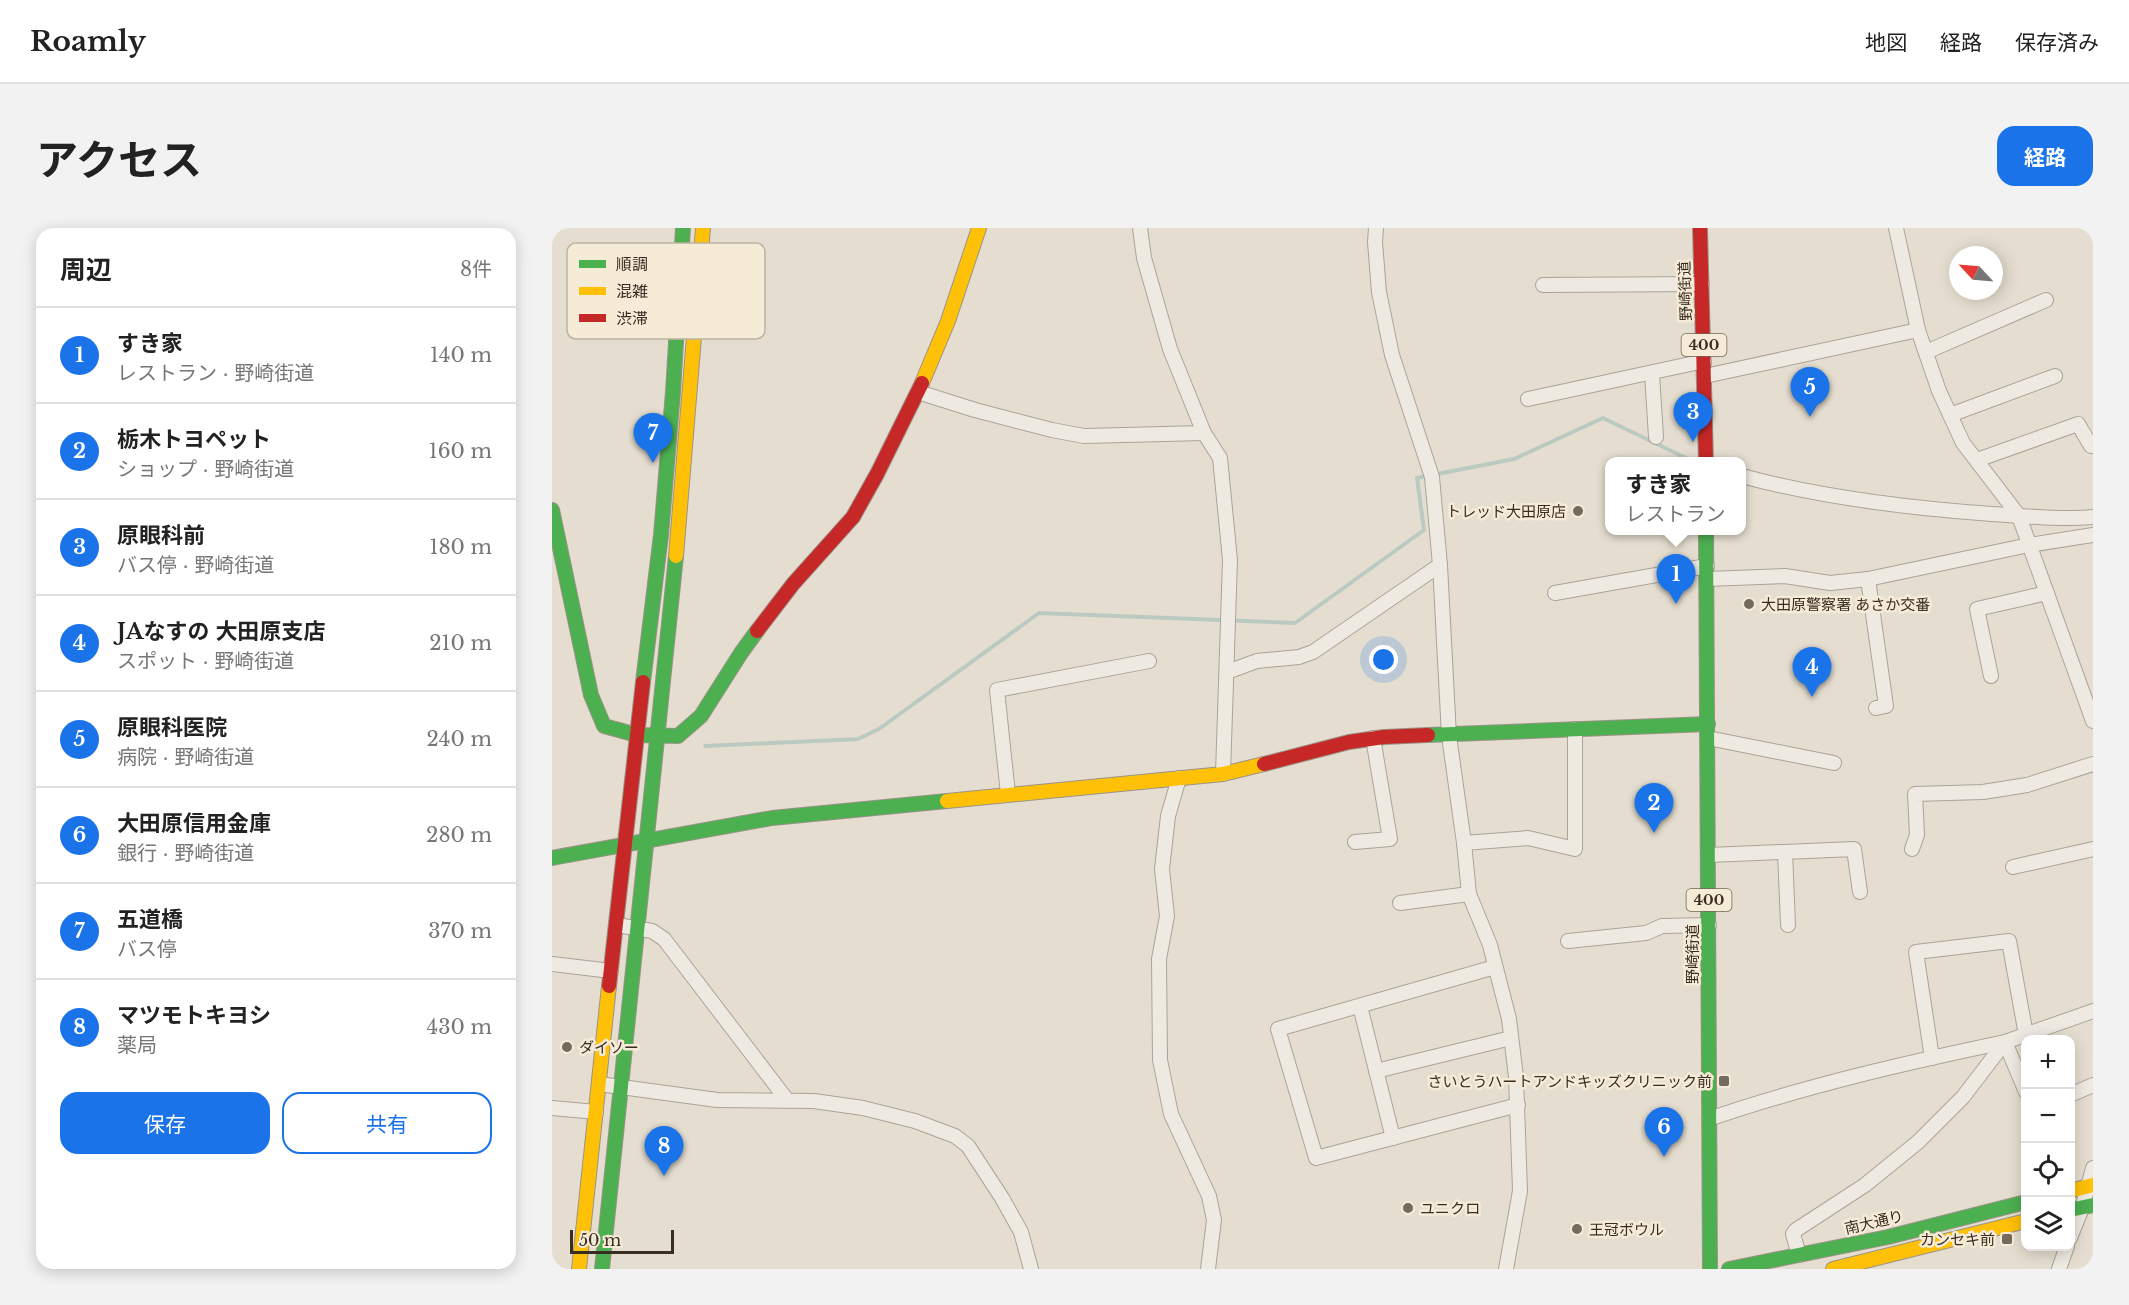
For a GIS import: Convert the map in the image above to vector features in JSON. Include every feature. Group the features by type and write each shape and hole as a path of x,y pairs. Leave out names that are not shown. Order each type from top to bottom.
{"main road":[{"path":"682,243 683,228"},
{"path":"702,243 703,228"},
{"path":"552,510 591,695 604,726 637,735 678,736 701,716 741,653 793,584 853,517 918,392 948,321 979,228"},
{"name":"野崎街道","path":"1700,228 1706,457"},
{"path":"579,1269 624,845 661,535 676,339"},
{"path":"602,1269 638,928 645,840 678,545 694,339"},
{"name":"野崎街道","path":"1706,535 1710,1269"},
{"path":"552,858 772,818 1223,774 1373,738 1575,729 1708,731"},
{"path":"2075,1190 2090,1186"},
{"name":"南大通り","path":"1729,1269 1888,1236 2021,1203"},
{"path":"1833,1269 2021,1222"}],"street":[{"path":"1140,228 1144,258 1170,349 1204,433 1220,458 1230,560 1223,774"},
{"path":"1376,228 1379,292 1392,355 1432,477 1440,565 1449,736 1464,843 1468,894 1490,945 1509,1019 1518,1106 1520,1191 1506,1269"},
{"path":"1896,228 1918,330 1950,415 1964,443 2019,516 2093,721"},
{"path":"1543,285 1702,284"},
{"path":"1926,352 2046,300"},
{"path":"1705,376 1918,330"},
{"path":"1528,399 1704,361"},
{"path":"1652,374 1656,437"},
{"path":"1950,415 2055,376"},
{"path":"918,392 975,410 1084,436 1204,433"},
{"path":"1977,460 2078,424 2091,446"},
{"path":"1746,477 1793,489 1879,502 2019,516 2093,517"},
{"path":"1555,593 1707,572 1785,576 1830,583 1868,579 2029,545 2093,535"},
{"path":"1227,672 1257,661 1299,657 1313,652 1440,565"},
{"path":"1868,579 1886,706 1876,708"},
{"path":"1991,676 1977,609 2047,593"},
{"path":"1008,794 997,690 1149,661"},
{"path":"1464,843 1528,838 1575,849 1575,729"},
{"path":"1708,731 1834,763"},
{"path":"1354,842 1390,839 1373,738"},
{"path":"1912,849 1917,835 1916,794 1983,792 2027,785 2093,764"},
{"path":"1179,778 1168,816 1162,869 1167,916 1159,959 1160,1060 1171,1114 1209,1196 1214,1220 1208,1269"},
{"path":"1709,855 1854,849 1860,892"},
{"path":"2013,867 2093,849"},
{"path":"1785,852 1788,925"},
{"path":"1400,903 1468,894"},
{"path":"616,925 652,931 664,939 787,1100"},
{"path":"1568,941 1646,933 1662,926 1709,925"},
{"path":"1932,1058 1916,952 2009,941 2026,1035 2093,1011"},
{"path":"552,964 611,971"},
{"path":"1495,967 1278,1029 1316,1158 1518,1106"},
{"path":"1360,1006 1393,1138"},
{"path":"1709,1119 1762,1101 2021,1037"},
{"path":"1376,1071 1511,1038"},
{"path":"2005,1042 2024,1089"},
{"path":"1799,1255 1793,1234 1796,1230 1865,1185 1918,1142 1963,1097 2005,1042"},
{"path":"599,1084 717,1100 814,1101 863,1108 915,1121 955,1136 968,1146 1002,1198 1021,1232 1031,1269"},
{"path":"2075,1093 2093,1085"},
{"path":"552,1108 596,1112"},
{"path":"2075,1226 2090,1186 2093,1168"},
{"path":"2059,1269 2065,1251"}],"waterway":[{"path":"705,746 858,739 879,729 1039,613 1295,623 1424,530 1417,478 1514,459 1603,418 1684,457"}],"traffic: fast":[{"path":"682,243 683,228"},
{"path":"643,682 661,535 676,339"},
{"path":"552,510 591,695 604,726 637,735 678,736 701,716 757,631"},
{"path":"1706,535 1710,1269"},
{"path":"602,1269 676,556"},
{"path":"1428,735 1708,724"},
{"path":"552,858 772,818 947,801"},
{"path":"1729,1269 1888,1237 2021,1203"},
{"path":"2075,1209 2093,1205"}],"traffic: slow":[{"path":"702,243 703,228"},
{"path":"922,383 948,321 979,228"},
{"path":"676,556 694,339"},
{"path":"947,801 1223,774 1264,764"},
{"path":"579,1269 609,986"},
{"path":"2075,1190 2093,1185"},
{"path":"1833,1269 2021,1222"}],"traffic: jam":[{"path":"1700,228 1706,457"},
{"path":"757,631 793,584 853,517 922,383"},
{"path":"609,986 643,682"},
{"path":"1264,764 1349,742 1384,737 1428,735"}],"place":[{"name":"原眼科医院","path":"1810,417"},
{"name":"原眼科前","path":"1693,442"},
{"name":"五道橋","path":"653,463"},
{"name":"トレッド大田原店","path":"1578,511"},
{"name":"すき家","path":"1676,604"},
{"name":"大田原警察署 あさか交番","path":"1749,604"},
{"name":"JAなすの 大田原支店","path":"1812,697"},
{"name":"栃木トヨペット","path":"1654,833"},
{"name":"ダイソー","path":"567,1047"},
{"name":"さいとうハートアンドキッズクリニック前","path":"1724,1081"},
{"name":"大田原信用金庫","path":"1664,1157"},
{"name":"マツモトキヨシ","path":"664,1176"},
{"name":"ユニクロ","path":"1408,1208"},
{"name":"王冠ボウル","path":"1577,1229"},
{"name":"カンセキ前","path":"2007,1239"}]}
